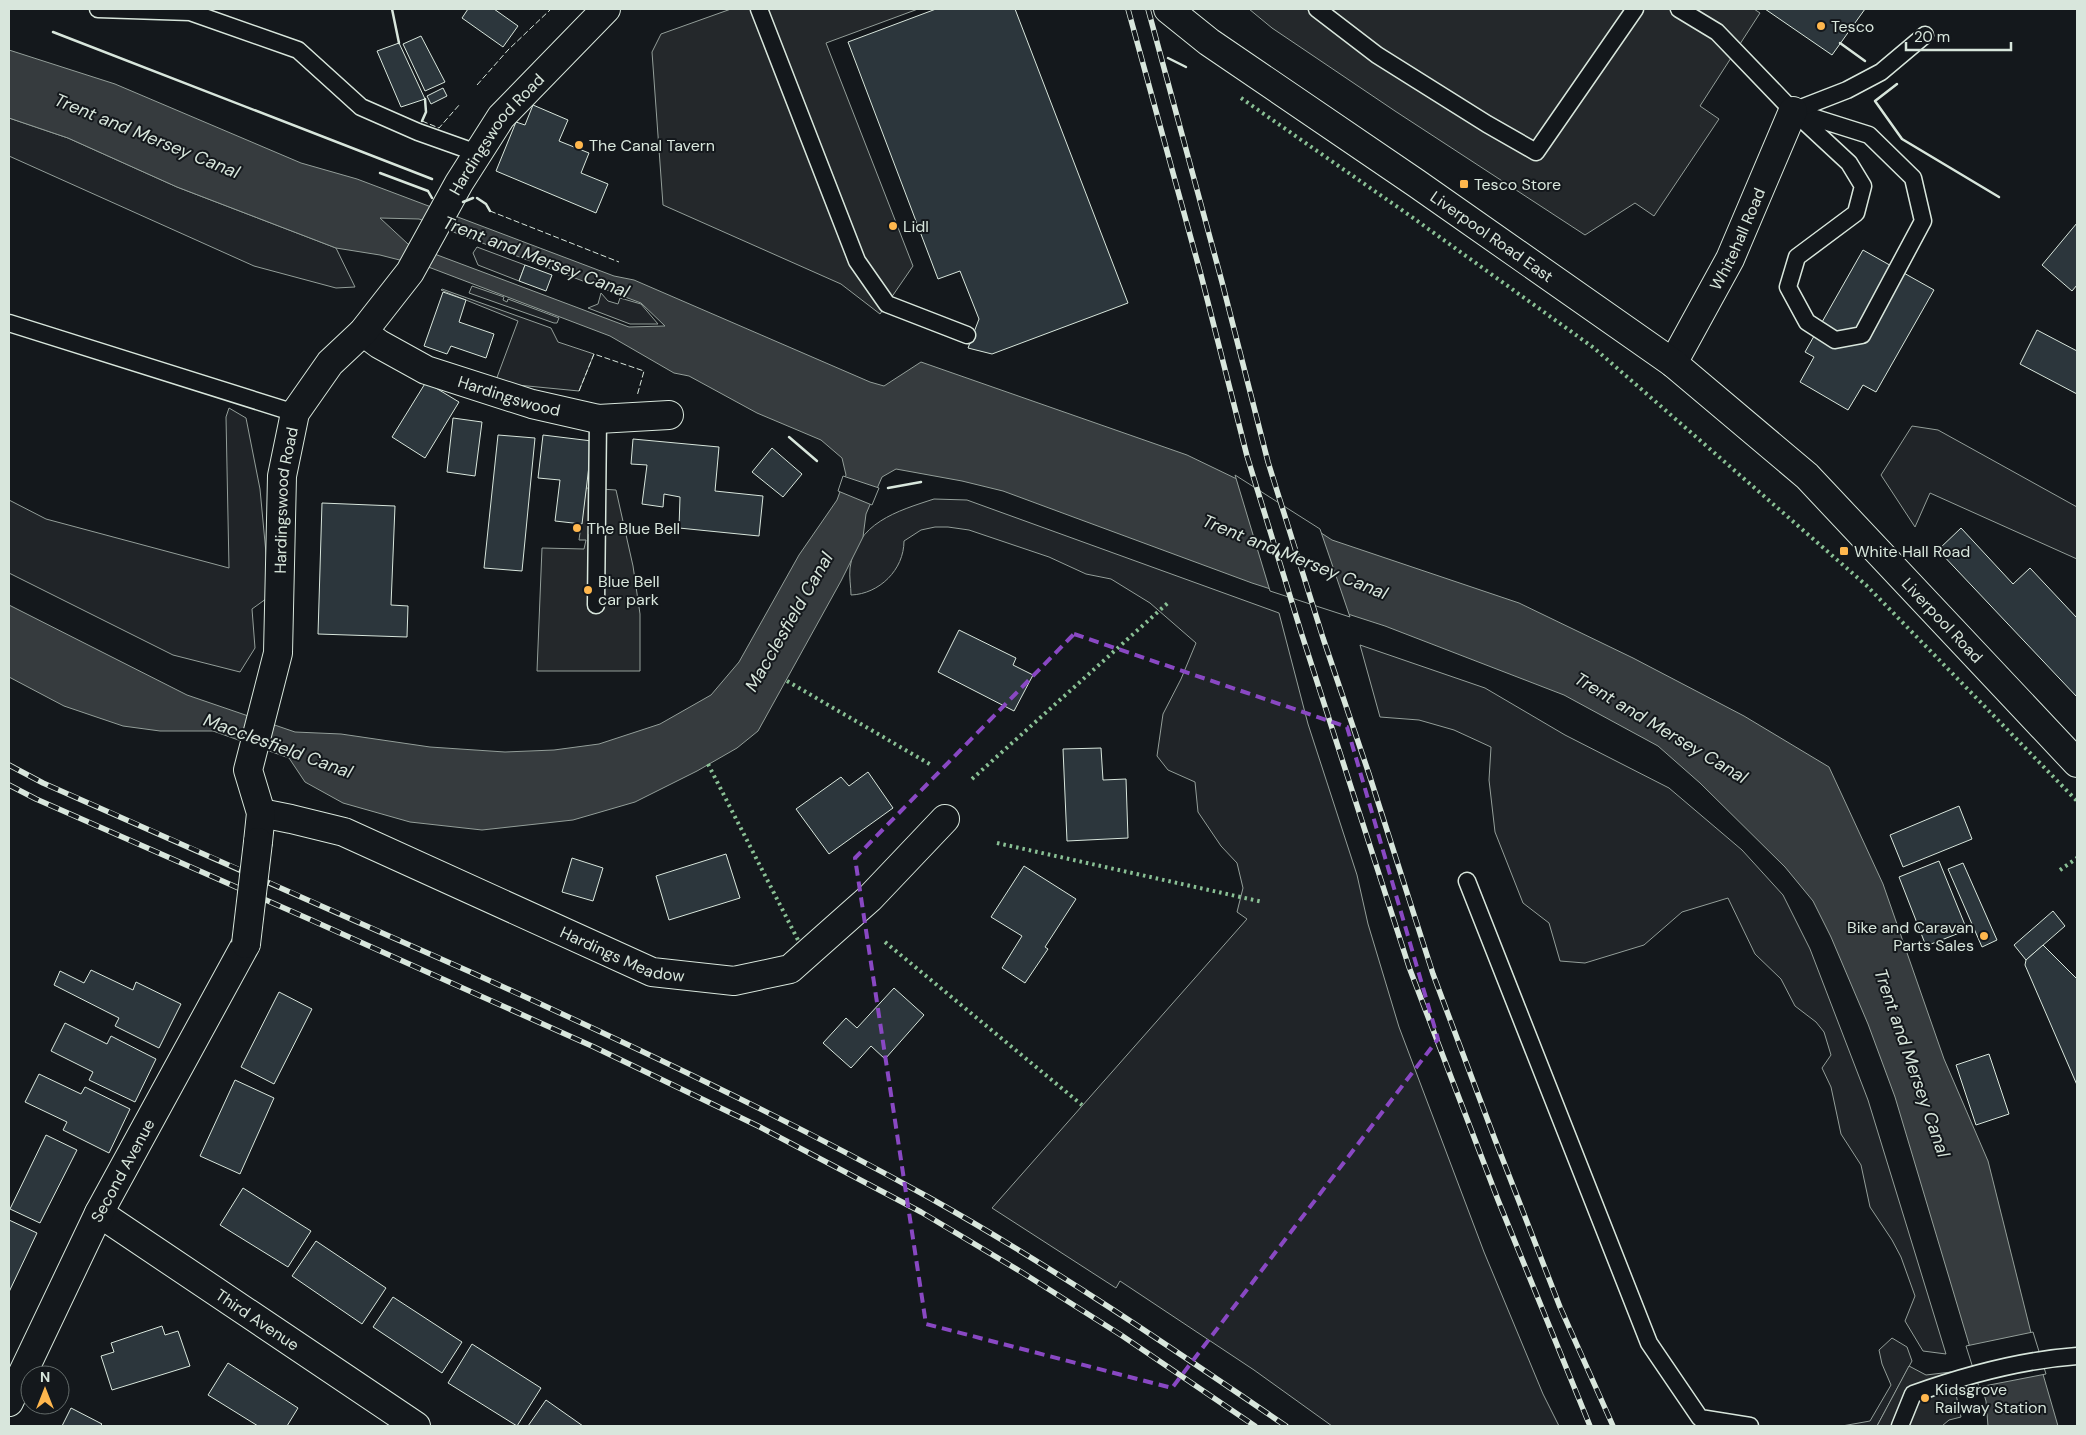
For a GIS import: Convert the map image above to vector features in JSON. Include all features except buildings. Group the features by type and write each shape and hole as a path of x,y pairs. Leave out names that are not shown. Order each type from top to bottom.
{"street":[{"name":"Hardingswood Road","path":"246,944 261,813 248,770 278,653 282,476 294,413 330,363 362,332 410,272 453,194 501,117 606,9"},
{"name":"Liverpool Road East","path":"1168,9 1208,42 1416,183 1673,363 1807,476"},
{"name":"Whitehall Road","path":"1673,363 1730,259 1793,111"},
{"name":"Hardingswood","path":"362,332 379,344 426,370 532,404 598,419 669,415"},
{"name":"Liverpool Road","path":"1807,476 2077,763"},
{"name":"Hardings Meadow","path":"261,813 344,832 652,972 734,981 790,969 870,898 945,819"},
{"name":"Second Avenue","path":"9,1402 99,1213 246,944"},
{"name":"Third Avenue","path":"99,1213 416,1426"}],"lane":[{"path":"98,9 190,12 298,50 362,107 418,132 477,154"},
{"path":"759,9 857,260 887,304 967,335"},
{"path":"1317,9 1377,55 1487,124 1536,152 1635,9"},
{"path":"1679,9 1717,32 1793,111 1848,163 1863,186 1856,213 1797,257 1788,287 1807,322 1835,340 1862,335 1923,221 1913,178 1869,135 1793,111"},
{"path":"1793,111 1847,90 1881,72 1925,35"},
{"path":"9,323 294,413"},
{"path":"596,604 598,419"},
{"path":"1467,881 1649,1343 1700,1418 1750,1426"},
{"path":"1900,1426 1913,1394 1954,1380 2048,1358 2077,1356"}],"highlighted area":[{"path":"1074,634 1347,727 1438,1039 1172,1388 926,1324 855,858"}],"shaded area":[{"path":"731,9 918,9 826,43 913,266 880,314 841,284 663,205 652,52 661,34"},
{"path":"1249,9 1754,9 1760,13 1700,106 1719,119 1654,216 1635,203 1585,235 1395,111 1272,28"},
{"path":"9,118 68,138 177,187 336,248 355,287 336,288 254,266 9,156"},
{"path":"477,247 525,265 519,281 478,265 473,253"},
{"path":"472,286 504,297 503,300 507,302 508,299 559,318 557,323 469,293"},
{"path":"442,289 551,328 558,342 594,354 579,391 507,384 496,380 518,321"},
{"path":"601,293 608,301 618,304 620,298 641,304 658,324 630,324 588,308 598,304"},
{"path":"229,408 246,418 260,489 270,596 252,609 255,648 240,672 173,655 9,573 9,500 46,519 229,568 226,417"},
{"path":"1912,426 1938,430 2077,507 2077,559 1930,493 1915,527 1881,475"},
{"name":"Blue Bell car park","path":"586,488 616,490 633,566 640,614 640,671 537,671 542,548 584,549 586,540 579,540"},
{"path":"934,499 967,500 1279,613 1308,724 1357,875 1368,924 1399,1027 1484,1252 1543,1394 1559,1426 1332,1426 1254,1370 1120,1281 1116,1288 992,1208 1247,919 1237,912 1243,888 1237,863 1221,846 1198,812 1195,782 1168,770 1157,756 1163,714 1181,679 1196,643 1150,603 1111,579 1086,574 1049,557 969,530 948,527 921,530 904,541 900,562 895,571 880,585 871,590 851,595 850,568 860,540 880,521 893,514"},
{"path":"1360,645 1485,688 1565,735 1669,788 1742,850 1783,895 1810,949 1868,1100 1946,1354 1923,1351 1905,1321 1915,1296 1901,1257 1870,1207 1861,1165 1841,1134 1831,1087 1822,1068 1831,1055 1824,1032 1816,1022 1795,1006 1781,979 1755,954 1728,898 1682,912 1644,945 1585,963 1560,961 1549,923 1523,903 1495,832 1489,780 1491,747 1454,730 1419,720 1380,717"},
{"path":"1892,1338 1907,1347 1912,1361 1877,1426 1842,1426 1870,1421 1891,1385 1882,1364 1879,1350"},
{"name":"Kidsgrove Railway Station","path":"1909,1366 1926,1375 1951,1372 1961,1417 1949,1420 1942,1426 1877,1426"}],"water":[{"path":"9,50 115,84 301,163 357,179 614,276 634,280 870,382 884,386 921,362 1187,455 1241,481 1332,540 1519,603 1633,658 1744,716 1829,767 1883,884 1944,1059 1988,1161 2031,1333 2058,1426 1988,1426 1986,1401 1895,1097 1868,1024 1831,937 1813,901 1785,867 1700,783 1658,746 1564,695 1385,626 1252,583 1003,491 962,481 896,469 882,477 866,514 863,537 841,581 758,731 737,748 697,771 635,802 573,820 482,830 410,822 343,803 305,782 289,758 213,731 160,731 123,726 64,706 9,677 9,605 187,695 295,732 341,734 430,747 505,752 554,750 599,744 660,724 711,695 739,662 799,555 837,500 846,475 842,458 821,440 757,413 689,376 674,373 610,336 431,268 380,255 336,248 177,187 68,138 9,118","holes":["380,218 419,219 641,303 665,326 629,327 408,244"]}],"pier":[{"path":"1235,475 1320,529 1350,617 1270,591"},
{"path":"843,476 879,488 872,505 838,491"},
{"path":"2033,1332 2046,1374 1979,1387 1966,1346"}],"railway":[{"path":"1128,9 1201,275 1247,456 1301,632 1409,967 1498,1200 1590,1426"},
{"path":"1148,9 1222,282 1268,462 1323,638 1433,974 1560,1307 1613,1426"},
{"path":"9,765 43,783 533,1000 648,1054 818,1138 930,1198 1021,1251 1154,1337 1286,1426"},
{"path":"9,785 36,799 594,1047 758,1126 921,1212 1023,1273 1121,1335 1255,1426"}],"hedge":[{"path":"1241,98 1409,215 1594,348 1866,585 2077,801"},
{"path":"972,779 1170,601"},
{"path":"787,681 933,766"},
{"path":"708,764 799,942"},
{"path":"997,843 1263,902"},
{"path":"2060,870 2077,858"},
{"path":"885,942 1082,1105"}],"fence":[{"path":"477,85 508,50 551,9"},
{"path":"422,121 439,128 460,104"},
{"path":"490,211 619,262"},
{"path":"579,391 594,354 644,371 637,396"}],"wall":[{"path":"392,9 399,43"},
{"path":"53,32 432,179"},
{"path":"1840,43 1865,61"},
{"path":"1168,58 1186,67"},
{"path":"1897,84 1875,101 1902,139 1999,197"},
{"path":"422,121 426,112 425,99"},
{"path":"380,173 428,191 432,198"},
{"path":"463,202 473,198"},
{"path":"477,198 486,204 490,211"},
{"path":"789,437 817,461"},
{"path":"888,488 921,482"}],"place":[{"name":"Tesco","path":"1821,26"},
{"name":"The Canal Tavern","path":"579,145"},
{"name":"Tesco Store","path":"1464,184"},
{"name":"Lidl","path":"893,226"},
{"name":"The Blue Bell","path":"577,528"},
{"name":"White Hall Road","path":"1844,551"},
{"name":"Blue Bell car park","path":"588,590"},
{"name":"Bike and Caravan Parts Sales","path":"1984,936"},
{"name":"Kidsgrove Railway Station","path":"1925,1398"}],"water label":[{"name":"Trent and Mersey Canal","path":"147,136"},
{"name":"Trent and Mersey Canal","path":"536,257"},
{"name":"Trent and Mersey Canal","path":"1295,557"},
{"name":"Macclesfield Canal","path":"789,622"},
{"name":"Trent and Mersey Canal","path":"1661,728"},
{"name":"Macclesfield Canal","path":"278,746"},
{"name":"Trent and Mersey Canal","path":"1912,1063"}]}
